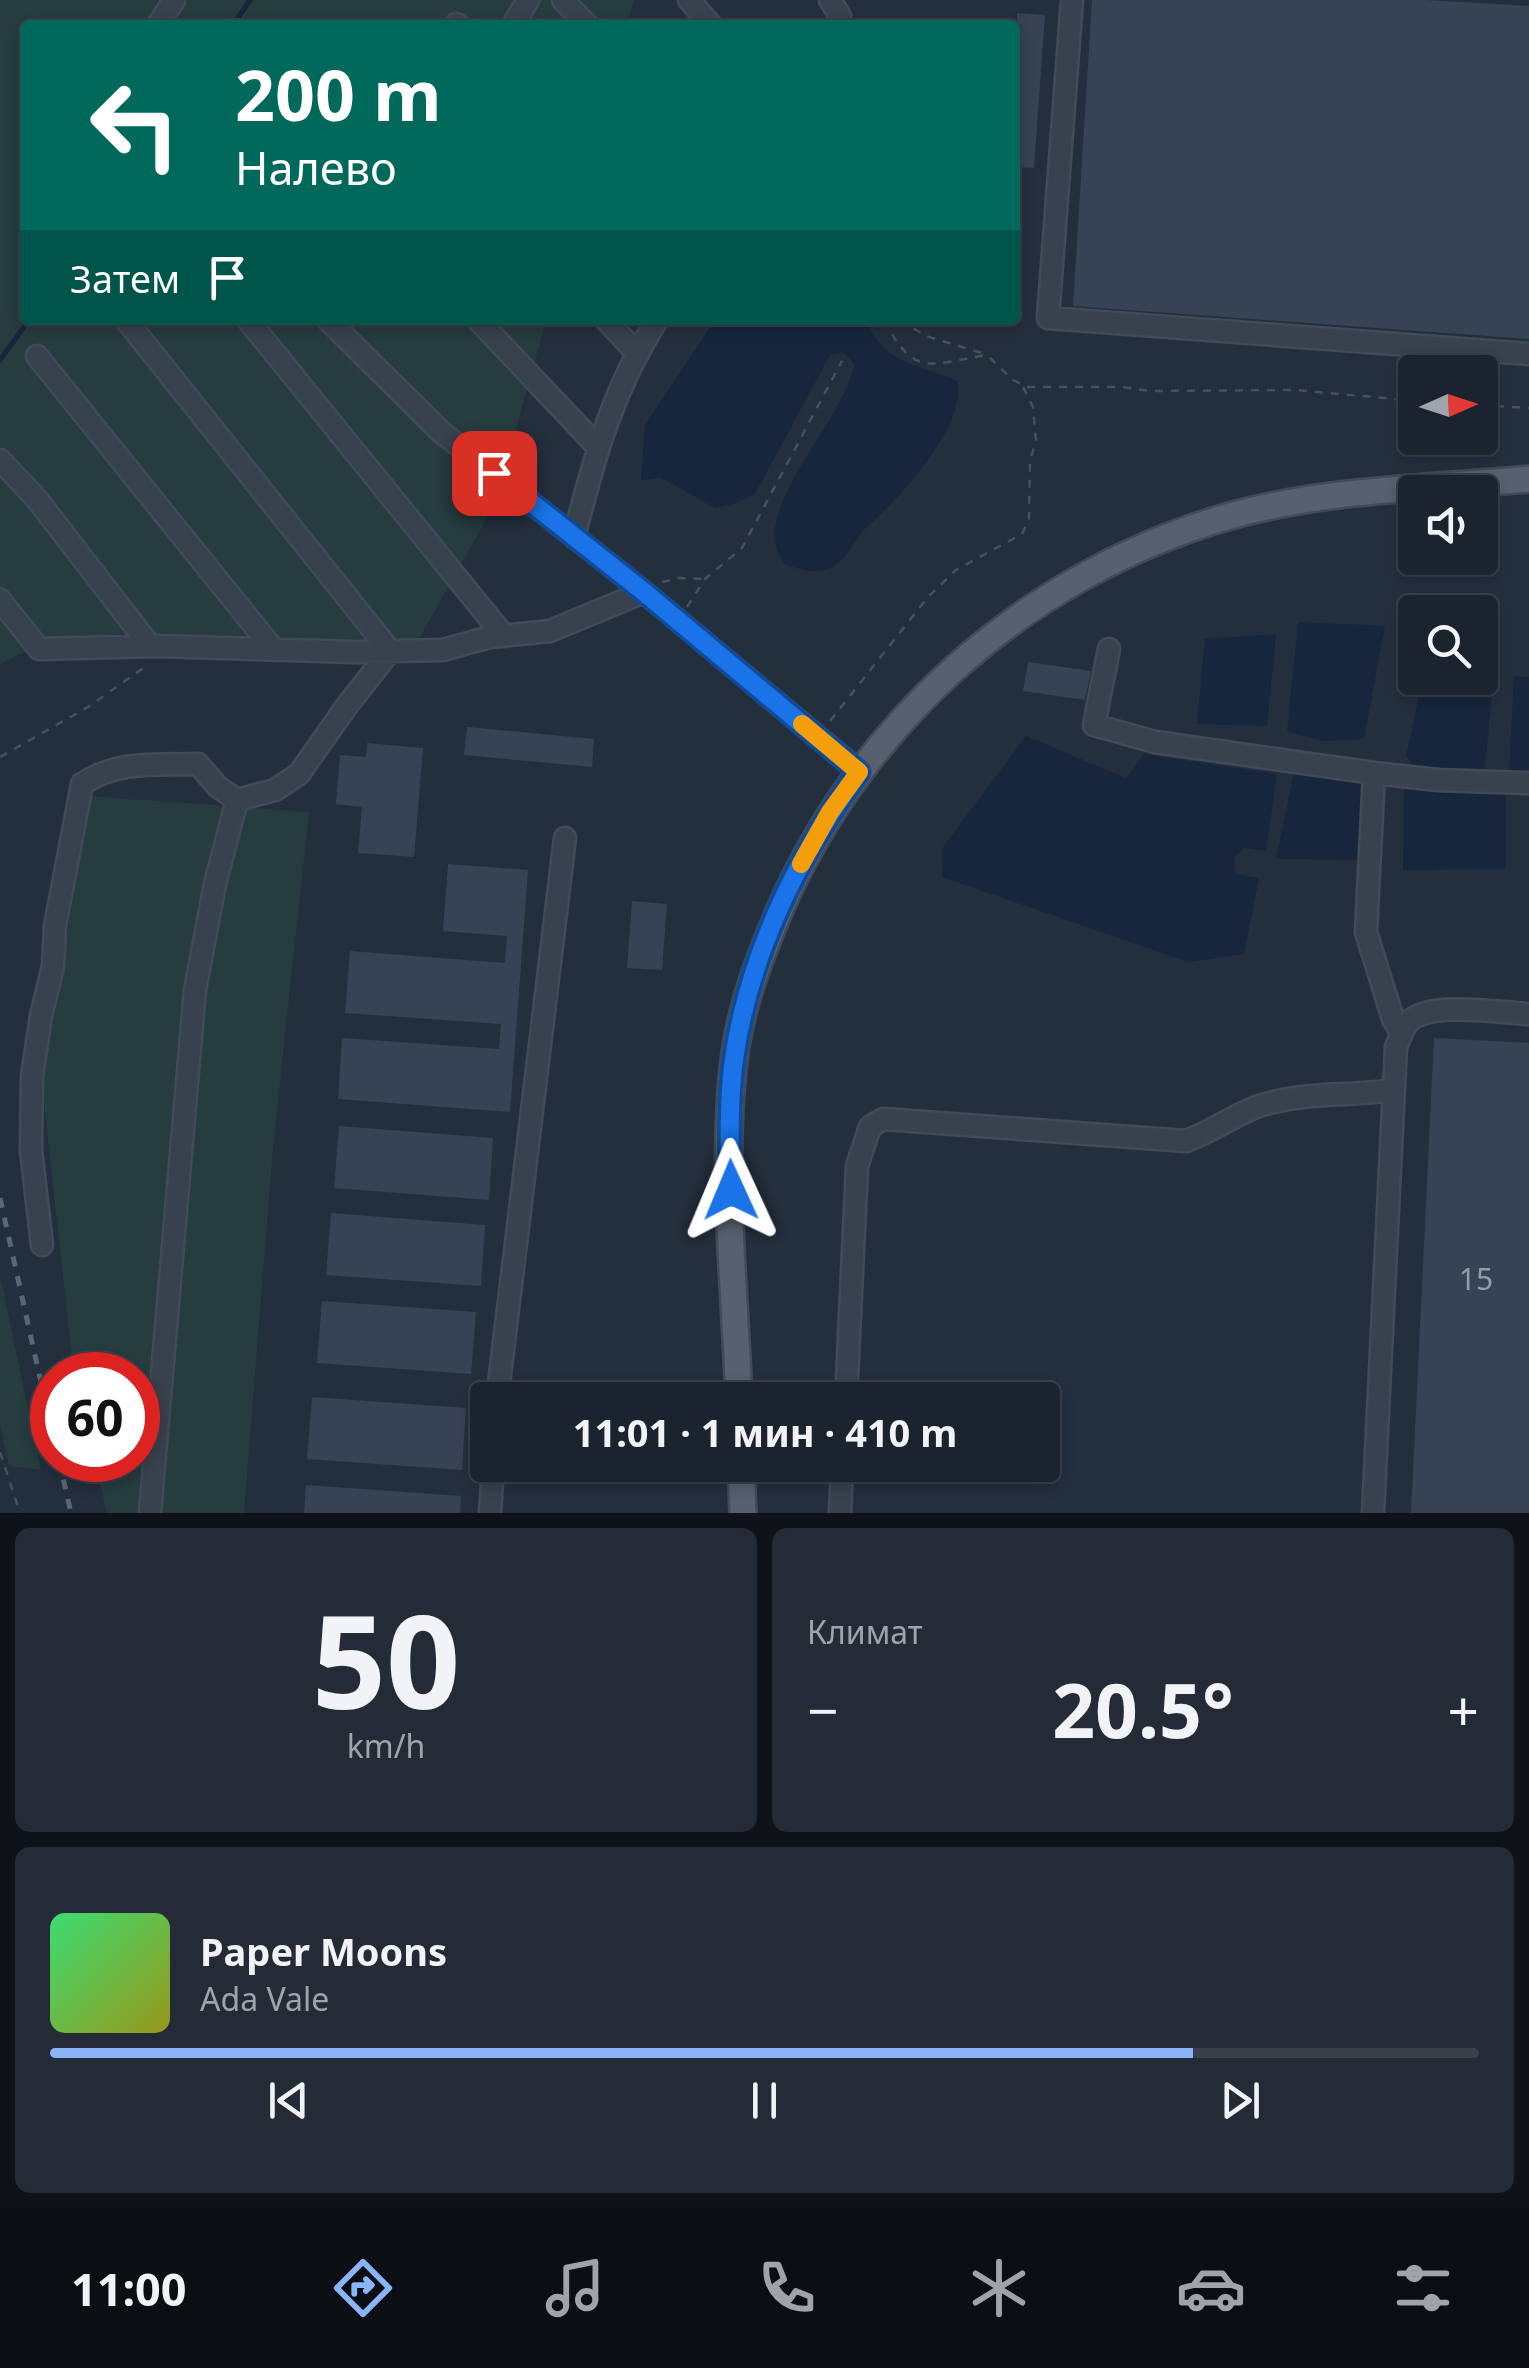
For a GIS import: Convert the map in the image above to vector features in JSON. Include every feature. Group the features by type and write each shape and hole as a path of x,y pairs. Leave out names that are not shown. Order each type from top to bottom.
{"main road":[{"path":"738,1382 730,1157 734,1061 743,1012 764,947 804,858 830,812 896,725 939,680 992,636 1087,573 1136,550 1232,515 1300,501 1529,479"},
{"path":"742,1482 743,1513"}],"street":[{"path":"563,0 581,20"},
{"path":"689,0 707,20"},
{"path":"1072,0 1048,318 1529,354"},
{"path":"130,325 390,651"},
{"path":"252,325 504,636"},
{"path":"333,325 440,431 644,592 859,772"},
{"path":"483,325 597,446"},
{"path":"611,325 636,353"},
{"path":"574,537 597,446 636,353 655,325"},
{"path":"36,356 274,650"},
{"path":"0,460 160,646"},
{"path":"0,600 39,649 160,646 390,651 443,650 504,636 550,631 644,592"},
{"path":"1109,650 1094,725 1155,742 1374,773 1529,784"},
{"path":"42,1245 31,1150 32,1076 40,1016 53,966 54,926 82,784 102,771 117,768 198,764 218,788 237,800 276,790 299,774 390,651"},
{"path":"1374,773 1366,932 1382,987 1402,1034"},
{"path":"150,1513 195,990 215,884 237,800"},
{"path":"499,1382 564,838"},
{"path":"1373,1513 1396,1047 1407,1023 1423,1012 1529,1014"},
{"path":"847,1382 857,1166 870,1127 883,1119 1186,1141 1268,1103 1311,1095 1394,1090"},
{"path":"490,1513 492,1482"},
{"path":"840,1513 841,1482"}],"path":[{"path":"887,325 904,354 926,365 987,355"},
{"path":"908,325 926,336 987,355 1028,387 1297,390 1398,399"},
{"path":"680,622 705,579 742,548 842,361"},
{"path":"820,739 850,694 928,597 956,570 1022,534 1029,519 1030,460 1036,441 1033,407 1021,384"},
{"path":"1498,406 1529,408"},
{"path":"644,592 664,580 705,579"},
{"path":"0,757 140,673 160,646"},
{"path":"0,1452 20,1513"}],"green space":[{"path":"0,0 634,0 628,20 20,20 20,325 545,325 496,502 406,662 39,644 0,664"},
{"path":"90,796 309,812 273,1147 244,1513 107,1513 99,1482 160,1482 160,1352 71,1352 42,1085"},
{"path":"0,1276 30,1418 30,1469 9,1466 0,1423"}],"water":[{"path":"712,325 868,325 882,346 903,361 957,381 958,399 952,418 928,461 861,533 842,560 824,570 785,565 777,548 775,528 789,487 847,385 855,364 843,353 830,355 755,494 737,503 715,508 660,477 641,481 645,425"},
{"path":"1298,622 1385,626 1364,739 1322,741 1287,731"},
{"path":"1276,634 1267,726 1197,724 1205,639"},
{"path":"1514,676 1529,677 1529,774 1509,773"},
{"path":"1419,695 1492,695 1485,769 1415,768 1406,756"},
{"path":"1026,736 1126,778 1144,754 1277,774 1266,851 1244,848 1234,857 1235,874 1259,878 1244,954 1188,962 942,877 943,847"},
{"path":"1294,772 1381,786 1374,860 1276,859"},
{"path":"1404,788 1506,792 1506,869 1403,870"}],"building":[{"path":"1092,0 1426,0 1529,6 1529,339 1073,306"},
{"path":"1017,13 1045,15 1034,168 1020,167 1020,20"},
{"path":"1028,662 1091,671 1085,700 1023,691"},
{"path":"467,727 594,739 592,767 464,755"},
{"path":"367,743 423,748 414,857 358,853 362,807 336,804 340,755 366,757"},
{"path":"448,864 528,870 510,1112 338,1099 342,1038 499,1049 501,1024 345,1013 350,951 505,963 507,936 443,931"},
{"path":"632,901 667,904 662,970 627,968"},
{"path":"1434,1038 1529,1043 1529,1513 1411,1513"},
{"path":"339,1126 493,1138 489,1200 334,1188"},
{"path":"331,1213 485,1225 481,1286 326,1275"},
{"path":"322,1301 476,1312 471,1374 317,1363"},
{"path":"312,1397 466,1408 462,1470 307,1459"},
{"path":"306,1485 461,1496 460,1513 304,1513"}],"waterway":[{"path":"236,20 250,0"},
{"path":"0,360 25,325"}],"railway":[{"path":"0,1198 34,1352"},
{"path":"64,1482 71,1513"}],"slow traffic":[{"path":"801,864 830,812 859,772 802,724"}],"route":[{"path":"494,473 859,772 804,858 758,962 734,1061 731,1190"}]}
